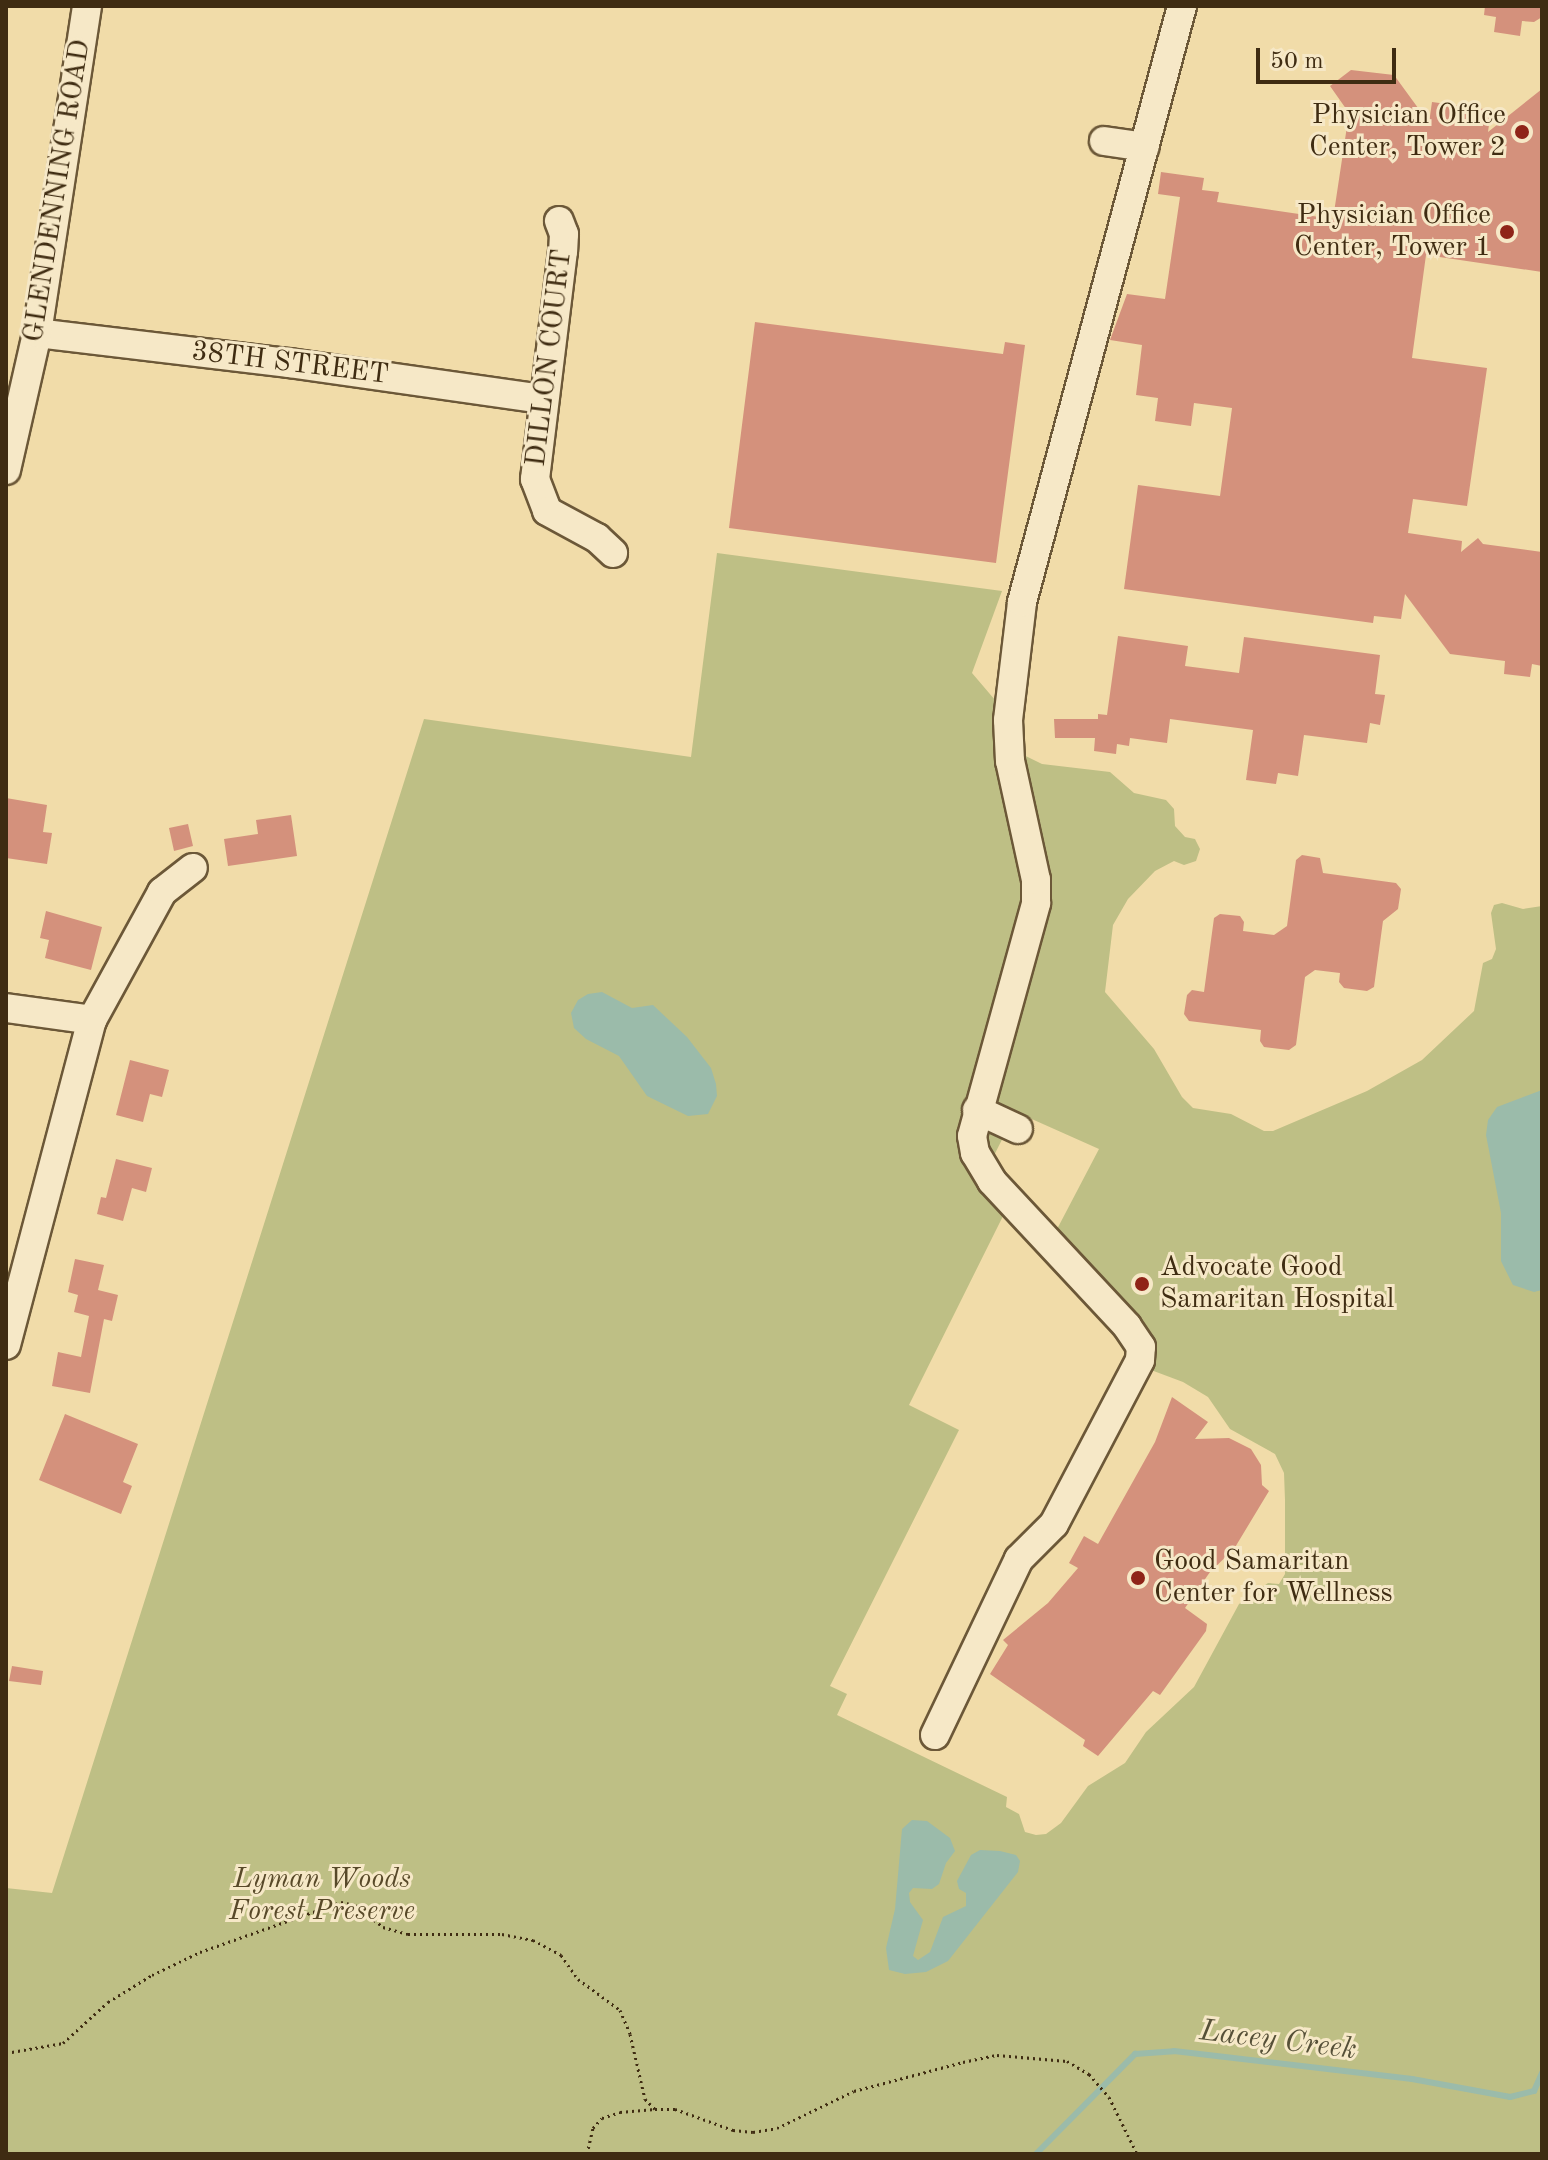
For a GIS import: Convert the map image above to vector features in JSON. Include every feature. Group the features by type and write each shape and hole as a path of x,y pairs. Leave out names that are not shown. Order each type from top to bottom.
{"street":[{"name":"GLENDENNING ROAD","path":"6,470 37,333 87,6"},
{"path":"935,1735 1019,1559 1054,1524 1140,1360 1141,1347 1127,1326 981,1166 972,1136 1036,903 1036,880 1010,761 1008,720 1022,602 1182,6"},
{"path":"1104,141 1145,147"},
{"name":"DILLON COURT","path":"559,221 564,234 563,251 535,479 539,499 547,511 597,538 613,553"},
{"name":"38TH STREET","path":"37,333 290,363 543,399"},
{"path":"6,1345 92,1020 162,892 193,868"},
{"path":"6,1008 92,1020"},
{"path":"977,1110 1018,1129"}],"path":[{"path":"6,2053 63,2043 108,2002 152,1975 200,1952 341,1902 355,1905 383,1927 408,1934 502,1934 533,1940 561,1955 578,1979 620,2010 630,2034 645,2099 655,2109"},
{"path":"587,2154 593,2128 602,2118 631,2110 675,2109 733,2130 753,2132 777,2128 854,2091 909,2074 997,2055 1067,2061 1089,2074 1109,2097 1137,2154"}],"green space":[{"name":"Lyman Woods Forest Preserve","path":"717,553 1002,591 972,673 995,700 993,726 997,742 1042,764 1110,772 1134,793 1166,800 1174,809 1175,826 1185,837 1195,839 1200,849 1196,861 1184,865 1174,861 1155,871 1128,899 1113,925 1105,992 1154,1049 1182,1097 1193,1108 1231,1114 1264,1131 1273,1131 1367,1091 1422,1060 1474,1011 1483,963 1492,959 1496,949 1491,913 1494,905 1502,903 1523,909 1542,906 1542,2154 6,2154 6,1888 52,1893 424,719 691,757","holes":["1016,1112 1099,1149 1055,1233 1149,1332 1155,1353 1151,1370 1183,1382 1208,1397 1230,1429 1275,1454 1284,1473 1285,1574 1279,1584 1268,1583 1239,1604 1194,1687 1146,1732 1125,1763 1088,1786 1061,1823 1046,1834 1036,1835 1025,1832 1019,1814 1006,1807 1007,1797 837,1715 847,1694 830,1686 959,1430 909,1405 1006,1210 980,1183"]}],"shaded area":[{"path":"602,992 632,1008 653,1005 687,1037 711,1068 716,1084 717,1096 708,1114 688,1116 647,1096 619,1056 586,1039 574,1028 571,1013 578,1000 588,994"},
{"path":"1542,1090 1542,1290 1534,1292 1513,1285 1501,1261 1501,1213 1486,1135 1488,1120 1497,1107"},
{"path":"912,1820 927,1821 950,1838 955,1851 946,1863 939,1884 932,1889 913,1888 909,1893 910,1902 923,1920 913,1956 918,1960 930,1952 943,1917 966,1906 966,1893 959,1889 957,1881 971,1855 980,1850 1000,1851 1016,1855 1020,1861 1018,1872 948,1961 926,1972 905,1974 889,1970 886,1948 895,1909 902,1829"}],"building":[{"path":"1485,6 1542,6 1542,17 1534,22 1522,21 1520,36 1494,32 1496,17 1484,15"},
{"path":"1351,70 1394,75 1429,123 1432,102 1491,110 1488,132 1542,89 1542,272 1426,255 1412,358 1487,368 1467,506 1413,499 1408,533 1462,541 1461,552 1478,538 1483,544 1542,552 1542,666 1532,664 1530,677 1504,674 1505,661 1450,654 1405,594 1401,619 1374,616 1373,623 1124,589 1138,485 1220,496 1232,408 1194,403 1191,426 1155,421 1158,398 1136,395 1142,345 1110,340 1127,294 1165,299 1180,197 1158,194 1161,172 1204,178 1202,190 1219,192 1217,202 1333,219 1349,113 1330,86"},
{"path":"755,322 1003,354 1005,342 1025,345 996,563 729,528"},
{"path":"1118,636 1188,646 1185,666 1239,673 1244,637 1380,655 1375,694 1385,695 1380,725 1370,723 1367,743 1304,735 1298,776 1278,773 1276,784 1246,780 1253,730 1170,719 1167,743 1130,738 1129,746 1117,744 1116,754 1094,751 1095,738 1055,738 1054,719 1098,719 1098,714 1107,715"},
{"path":"6,798 47,805 43,832 52,833 47,864 6,858"},
{"path":"291,815 297,856 228,866 224,839 258,834 256,820"},
{"path":"188,824 193,846 174,851 169,828"},
{"path":"1302,855 1320,858 1323,873 1396,883 1401,889 1398,909 1383,921 1374,987 1367,991 1344,988 1339,982 1340,973 1315,970 1305,977 1296,1045 1289,1050 1264,1047 1260,1041 1261,1030 1189,1021 1184,1014 1187,995 1192,990 1204,992 1214,918 1220,914 1240,916 1244,922 1243,931 1274,935 1287,926 1296,860"},
{"path":"46,911 102,927 91,970 45,958 49,940 40,938"},
{"path":"130,1060 169,1070 162,1097 150,1094 143,1122 116,1115"},
{"path":"116,1159 152,1168 146,1192 132,1188 123,1221 97,1214 101,1197 106,1198"},
{"path":"75,1259 104,1265 98,1290 118,1295 112,1321 104,1319 90,1393 52,1386 58,1352 81,1357 89,1316 74,1312 78,1295 68,1292"},
{"name":"Good Samaritan Center for Wellness","path":"1172,1397 1208,1422 1195,1439 1229,1438 1251,1449 1261,1465 1262,1485 1269,1491 1234,1549 1210,1572 1185,1608 1207,1624 1206,1631 1160,1695 1153,1691 1098,1756 1083,1746 1085,1740 990,1674 1008,1645 1003,1640 1048,1603 1078,1568 1069,1563 1084,1536 1098,1544 1155,1442"},
{"path":"65,1414 138,1444 123,1482 132,1486 121,1514 39,1480"},
{"path":"12,1666 43,1671 41,1685 9,1681"}],"waterway":[{"name":"Lacey Creek","path":"1036,2154 1135,2054 1174,2051 1412,2079 1510,2097 1534,2091 1542,2073"}],"place":[{"name":"Physician Office Center, Tower 2","path":"1522,132"},
{"name":"Physician Office Center, Tower 1","path":"1507,232"},
{"name":"Advocate Good Samaritan Hospital","path":"1142,1284"},
{"name":"Good Samaritan Center for Wellness","path":"1138,1578"}]}
